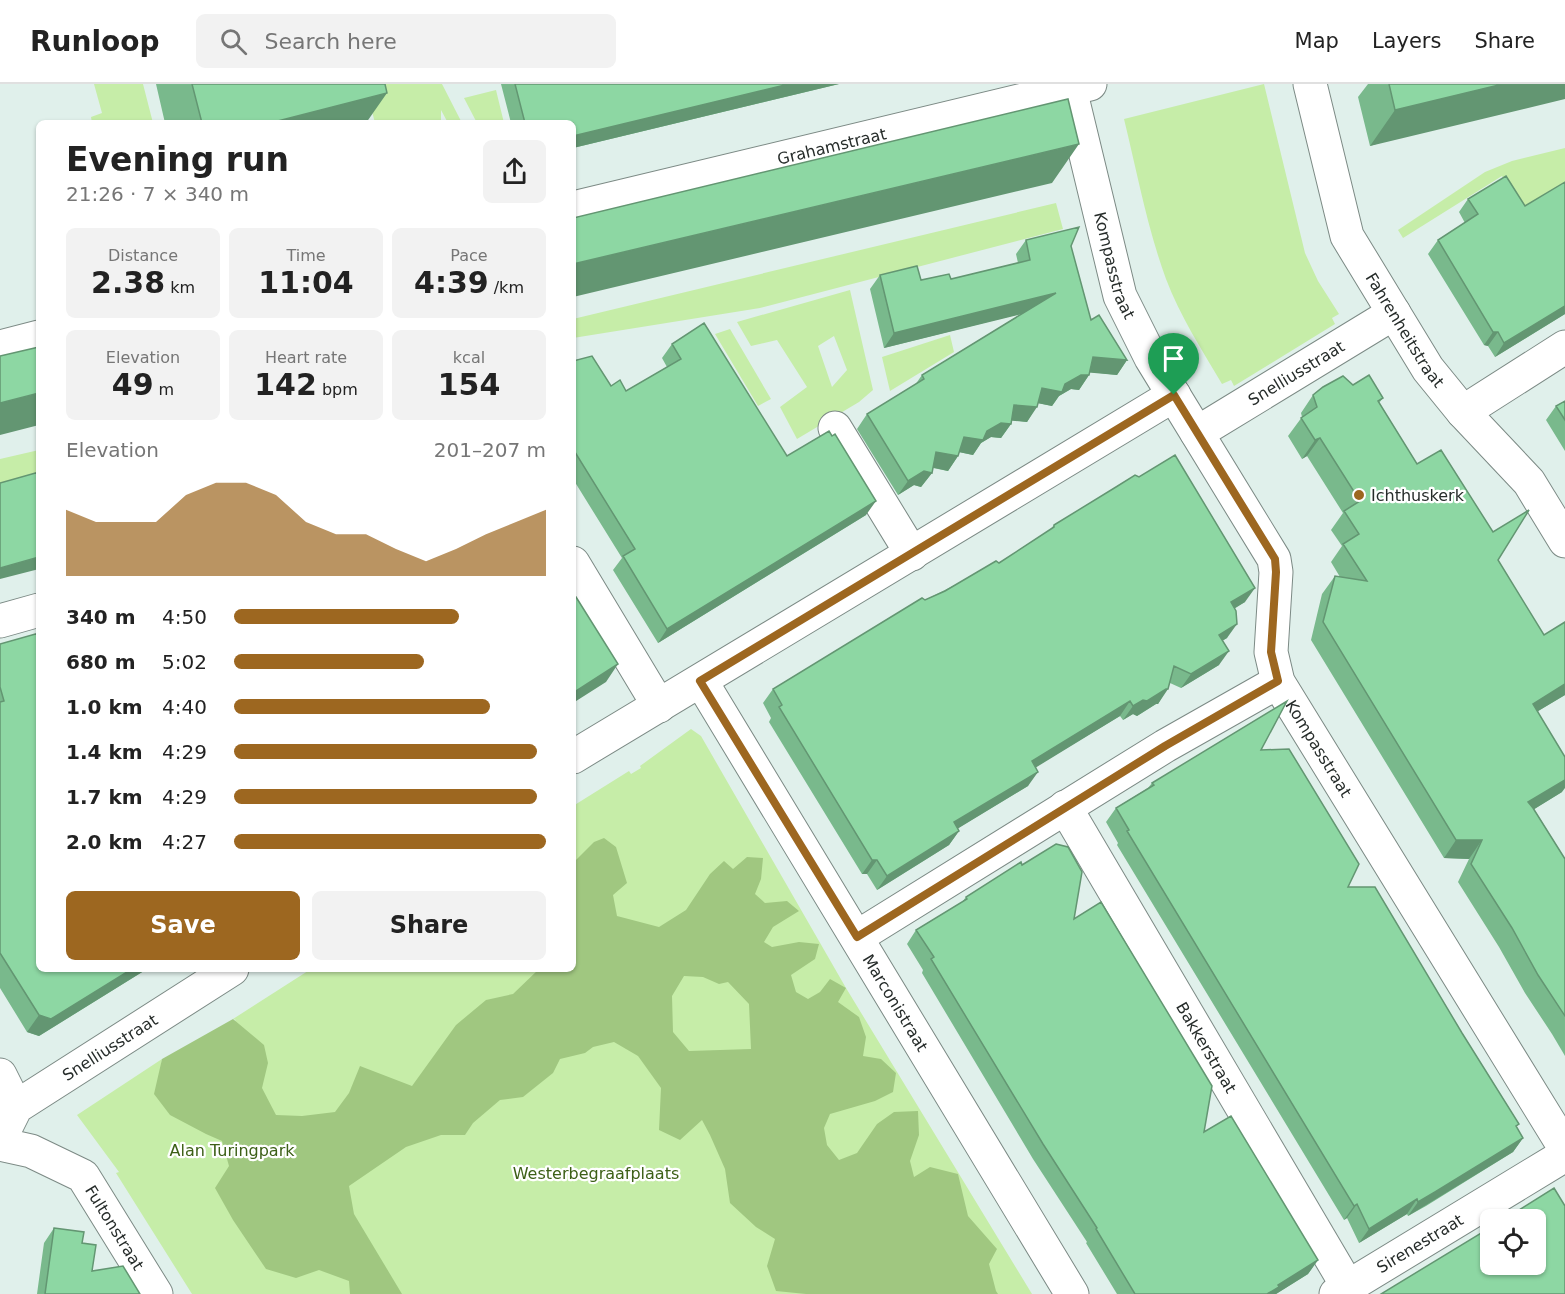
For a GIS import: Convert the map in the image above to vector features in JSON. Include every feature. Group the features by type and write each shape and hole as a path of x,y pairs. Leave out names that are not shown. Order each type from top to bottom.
{"street":[{"name":"Fahrenheitstraat","path":"1310,84 1347,236 1428,369 1463,412 1529,482 1565,541"},
{"name":"Grahamstraat","path":"576,207 1080,86"},
{"name":"Kompasstraat","path":"1080,86 1120,296 1151,358 1275,559 1271,652 1278,681 1565,1148"},
{"name":"Snelliusstraat","path":"1197,433 1394,313"},
{"path":"0,347 36,338"},
{"path":"1463,412 1565,347"},
{"path":"576,755 1174,395"},
{"path":"835,428 912,554"},
{"path":"576,568 659,706"},
{"path":"0,621 36,611"},
{"name":"Marconistraat","path":"700,681 1072,1294"},
{"path":"857,937 1165,746 1278,681"},
{"name":"Bakkerstraat","path":"1065,807 1342,1290"},
{"name":"Snelliusstraat","path":"16,1107 227,972"},
{"path":"0,1075 16,1107 0,1139"},
{"name":"Fultonstraat","path":"0,1144 31,1151 83,1176 156,1294"},
{"name":"Sirenestraat","path":"1342,1290 1565,1155"}],"green space":[{"path":"94,84 143,84 152,120 92,120 91,117 102,113"},
{"path":"365,84 442,84 460,120 446,120 441,110 441,120 374,120"},
{"path":"1264,84 1305,253 1318,281 1339,314 1332,318 1335,324 1234,386 1231,380 1222,384 1192,333 1166,279 1153,240 1124,119"},
{"path":"496,90 503,120 475,120 464,98"},
{"path":"1565,148 1565,182 1521,209 1502,176 1403,238 1398,230 1485,172 1512,161"},
{"path":"1056,203 1063,229 760,308 576,338 576,318"},
{"path":"850,290 873,390 859,402 797,439 780,407 807,387 777,340 751,346 737,322","holes":["834,336 847,370 832,387 818,346"]},
{"path":"730,329 771,399 758,406 715,334"},
{"path":"950,335 954,352 890,391 882,357"},
{"path":"36,451 36,474 0,484 0,459"},
{"name":"Alan Turingpark","path":"691,729 701,736 846,988 1032,1294 192,1294 116,1173 119,1172 77,1115 162,1059 161,1068 306,972 576,972 576,804 629,771 631,774 641,768 640,766"},
{"name":"Alan Turingpark","path":"604,838 616,847 627,883 613,895 617,916 659,927 686,910 710,874 724,861 733,869 747,857 763,858 761,879 755,894 765,903 787,901 799,911 773,927 764,942 772,947 799,942 819,944 815,959 791,975 796,992 808,999 820,992 830,979 846,988 838,1002 859,1017 866,1037 863,1056 881,1059 896,1073 893,1092 875,1101 830,1114 824,1128 827,1145 839,1160 857,1153 877,1124 894,1112 918,1111 919,1135 910,1161 914,1177 930,1167 958,1174 968,1216 997,1249 989,1264 998,1294 806,1294 776,1291 767,1266 775,1239 756,1227 730,1203 725,1169 702,1120 680,1140 659,1130 661,1088 638,1056 614,1042 560,1059 553,1073 523,1097 500,1100 473,1123 465,1135 441,1135 406,1147 349,1186 354,1214 402,1294 350,1294 349,1281 319,1270 296,1278 266,1269 233,1220 215,1188 229,1166 222,1141 170,1115 154,1094 162,1059 233,1019 264,1045 268,1063 262,1088 276,1115 302,1116 335,1112 349,1093 360,1066 412,1086 456,1025 486,1000 513,994 536,972 576,972 576,860 594,842","holes":["684,976 703,977 719,984 728,982 749,1004 751,1049 689,1051 673,1032 672,996"]}],"building":[{"path":"192,84 385,84 387,93 282,120 201,120"},
{"path":"515,84 789,84 576,135 576,120 524,120"},
{"path":"1389,84 1503,84 1395,110"},
{"path":"1068,99 1079,144 576,263 576,217"},
{"path":"1506,176 1525,206 1565,182 1565,306 1504,343 1498,332 1493,332 1438,240 1478,214 1468,199"},
{"path":"1079,227 1071,246 1091,320 1099,315 1127,360 1093,357 1089,375 1081,375 1065,384 1062,392 1042,388 1037,407 1014,405 1011,424 1001,423 987,431 983,440 964,437 958,456 936,452 932,473 924,471 908,481 867,414 924,379 922,375 1056,293 894,333 880,275 917,266 921,280 949,274 951,279 1030,260 1026,240"},
{"path":"704,323 787,456 829,431 832,436 835,434 876,501 667,629 623,556 635,549 576,454 576,360 592,356 611,386 620,380 626,391 681,359 672,344"},
{"path":"36,348 36,394 0,403 0,356"},
{"path":"1369,375 1383,398 1378,401 1417,464 1441,450 1493,532 1529,510 1498,560 1544,635 1565,622 1565,684 1533,704 1565,757 1565,780 1528,802 1565,859 1565,1016 1471,864 1482,840 1456,840 1323,622 1335,576 1367,581 1343,544 1359,534 1344,511 1360,501 1320,438 1315,440 1301,418 1317,407 1313,395 1323,387 1343,376 1353,385"},
{"path":"1565,401 1565,420 1556,406"},
{"path":"1175,455 1255,588 1231,602 1236,611 1237,624 1219,635 1229,651 1191,674 1174,666 1168,689 1133,706 1130,701 1032,761 1038,772 954,822 959,831 887,876 877,860 872,860 779,707 782,705 773,689 922,598 925,600 945,591 996,561 999,563 1054,525 1135,475 1139,477"},
{"path":"36,473 36,558 0,568 0,483"},
{"path":"576,597 618,664 576,691"},
{"path":"36,634 36,972 127,972 51,1019 39,1015 0,953 0,702 4,701 0,687 0,644"},
{"path":"1287,701 1261,750 1289,749 1359,864 1348,887 1375,887 1519,1124 1516,1126 1523,1138 1369,1229 1357,1204 1354,1206 1127,831 1129,830 1116,808 1154,785 1152,783"},
{"path":"1056,844 1068,847 1082,872 1074,919 1101,902 1212,1086 1204,1132 1231,1116 1318,1260 1267,1294 1135,1294 1097,1228 1043,1144 931,959 934,957 916,930 1021,862 1022,865"},
{"path":"1554,1188 1565,1206 1565,1294 1381,1294 1480,1234 1480,1275 1546,1275 1546,1209 1521,1209"},
{"path":"54,1228 84,1232 82,1243 96,1245 92,1271 123,1266 140,1294 45,1294"}],"place":[{"name":"Ichthuskerk","path":"1359,495"}],"route":[{"path":"1174,395 1275,559 1271,652 1278,681 1165,746 857,937 700,681 1174,395"}],"park label":[{"name":"Westerbegraafplaats","path":"596,1173"}]}
